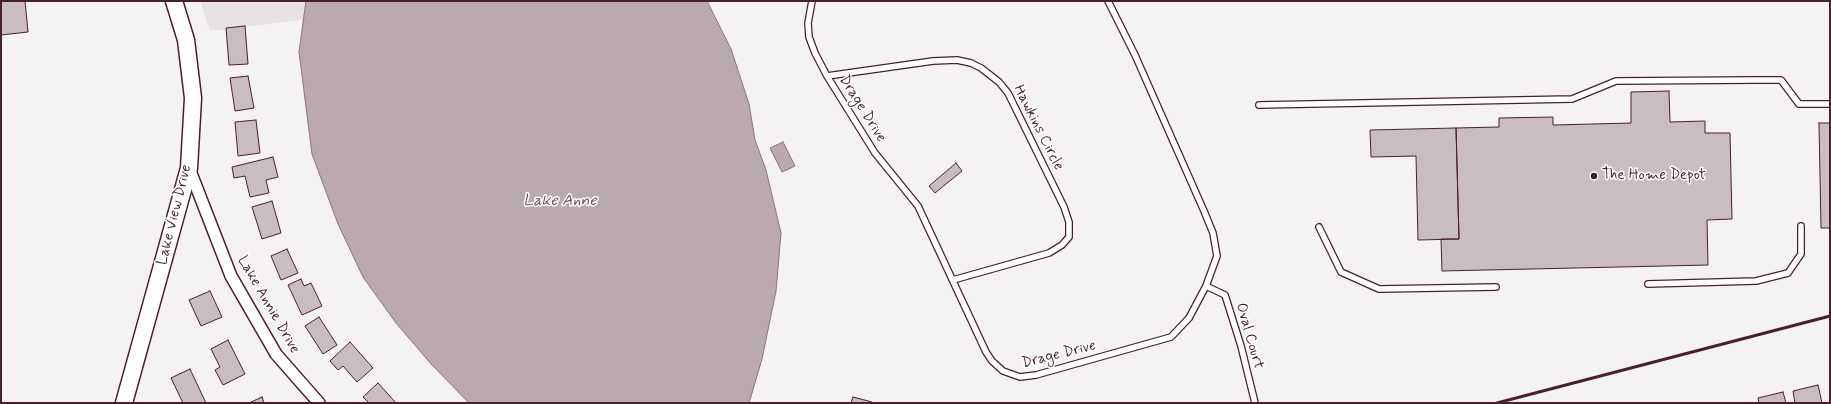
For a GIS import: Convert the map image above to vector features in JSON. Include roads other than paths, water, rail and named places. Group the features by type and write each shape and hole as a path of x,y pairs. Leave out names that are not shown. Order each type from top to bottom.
{"street":[{"name":"Lake View Drive","path":"124,403 189,168 193,98 186,40 174,1"},
{"name":"Lake Annie Drive","path":"189,168 231,276 276,354 319,403"}],"lane":[{"name":"Drage Drive","path":"812,1 808,23 809,37 815,53 827,76 875,153 914,200 989,356 1004,371 1020,378 1036,375 1172,337 1190,318 1206,286 1217,256 1213,233 1135,55 1108,1"},
{"name":"Hawkins Circle","path":"827,76 933,61 957,60 971,63 981,68 999,82 1008,93 1064,208 1069,222 1069,237 1062,245 1049,253 953,280"},
{"path":"1259,105 1572,100 1616,81 1748,80 1781,80 1799,104 1830,104"},
{"path":"1319,226 1341,272 1379,289 1496,287"},
{"path":"1648,284 1756,281 1788,273 1801,254 1801,226"},
{"name":"Oval Court","path":"1206,286 1225,295 1241,346 1255,403"}],"water":[{"name":"Lake Anne","path":"306,1 707,1 731,49 749,104 755,140 766,170 781,233 776,291 762,359 749,403 469,403 432,365 396,323 363,277 338,224 312,154 299,52"},
{"path":"783,142 795,166 782,172 770,148"}],"railway":[{"path":"1497,403 1830,316"}],"place":[{"name":"The Home Depot","path":"1594,176"}]}
